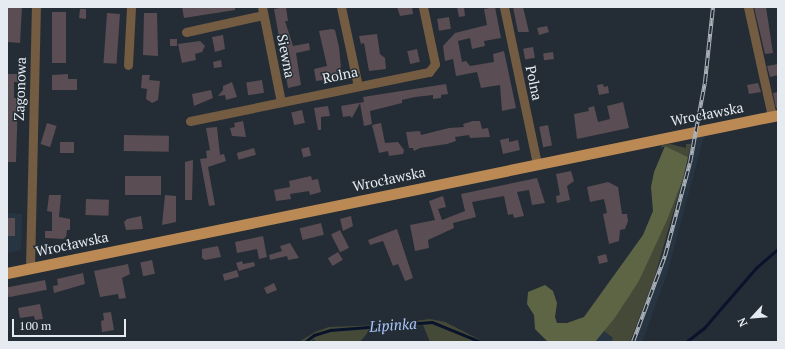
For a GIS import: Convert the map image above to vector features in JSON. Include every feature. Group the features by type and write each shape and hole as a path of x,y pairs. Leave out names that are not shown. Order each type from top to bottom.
{"main road":[{"name":"Wrocławska","path":"7,273 775,115"}],"street":[{"name":"Zagonowa","path":"30,268 36,7"},
{"path":"128,65 131,7"},
{"path":"341,7 358,86"},
{"name":"Rolna","path":"190,121 433,69 435,64 423,7"},
{"name":"Polna","path":"504,7 537,164"},
{"path":"748,7 775,115"},
{"name":"Siewna","path":"186,32 263,11 281,102"}],"shaded area":[{"path":"704,136 667,274 642,342 630,342 646,304 670,230 692,137"},
{"path":"7,213 22,214 21,250 7,253"},
{"path":"604,331 614,339 611,342 595,342"}],"green space":[{"path":"670,144 686,148 686,144 691,144 688,157 665,146 661,148 662,145"},
{"path":"665,146 688,157 683,179 667,220 639,281 614,319 595,342 547,341 535,329 534,315 527,304 528,292 545,285 553,291 557,303 555,317 557,323 567,323 584,317 643,235 653,211 651,187 654,172"},
{"path":"683,179 655,276 630,342 611,342 613,338 604,331 639,281"},
{"path":"430,319 445,322 484,342 430,342 423,325 369,331 360,342 316,342 314,339 310,342 299,342 315,332 329,327 382,325"}],"building":[{"path":"7,7 22,7 20,43 7,42"},
{"path":"182,7 235,7 235,10 184,18"},
{"path":"286,7 288,21 285,21 293,46 309,43 310,50 296,53 301,85 288,88 274,9"},
{"path":"397,7 412,7 413,14 400,16"},
{"path":"457,7 464,7 465,16 459,17"},
{"path":"495,7 501,38 484,41 485,46 472,49 470,38 458,41 462,62 466,61 470,66 494,62 493,54 504,51 516,108 502,111 500,85 481,88 477,72 456,76 453,59 445,61 443,46 455,33 487,25 484,9"},
{"path":"513,7 523,7 529,32 518,32"},
{"path":"754,7 766,7 773,53 765,54"},
{"path":"80,9 86,9 86,19 79,18"},
{"path":"52,12 66,12 66,63 52,63"},
{"path":"107,13 120,14 116,64 104,63"},
{"path":"144,13 157,13 158,56 143,55"},
{"path":"449,17 451,29 439,31 437,19"},
{"path":"547,26 549,32 539,35 537,28"},
{"path":"335,30 339,47 342,78 316,81 314,69 327,66 319,31"},
{"path":"377,34 380,54 385,58 386,69 369,71 364,43 361,44 359,36"},
{"path":"223,35 225,49 215,52 212,37"},
{"path":"170,39 177,39 177,46 170,46"},
{"path":"200,41 205,46 202,52 195,54 196,60 182,63 178,44"},
{"path":"533,47 535,58 525,60 523,49"},
{"path":"417,49 420,62 410,64 407,51"},
{"path":"553,52 554,59 544,60 543,53"},
{"path":"221,60 222,67 214,68 213,62"},
{"path":"778,64 778,75 770,77 767,66"},
{"path":"7,74 19,74 19,82 14,82 14,98 18,98 16,162 7,162"},
{"path":"68,74 68,79 77,79 77,90 52,90 52,75"},
{"path":"142,75 150,75 149,80 160,81 158,100 152,103 146,99 147,89 141,88"},
{"path":"262,80 264,93 248,95 246,83"},
{"path":"232,82 237,97 226,100 225,95 218,96 223,90 223,86"},
{"path":"758,83 761,92 749,94 747,85"},
{"path":"446,84 448,94 441,95 441,98 433,99 433,95 415,97 402,100 402,103 370,111 372,124 364,126 360,103 352,118 350,116 343,117 341,106 364,102 363,97"},
{"path":"603,84 604,87 608,86 609,93 599,95 597,85"},
{"path":"211,90 213,98 194,106 192,94"},
{"path":"778,92 778,108 776,108 773,93"},
{"path":"623,102 629,128 577,139 574,114 589,111 588,108 594,106 598,122 610,119 607,106"},
{"path":"328,106 330,116 321,117 321,130 318,130 314,108"},
{"path":"302,110 305,123 294,125 291,112"},
{"path":"243,121 246,137 232,136 230,128 235,127 234,123"},
{"path":"473,121 480,121 482,129 488,128 490,137 470,138 469,135 455,137 456,141 447,144 420,148 414,151 413,148 409,148 406,132 420,131 421,135 449,128 464,127 463,124"},
{"path":"47,123 57,126 50,147 41,144"},
{"path":"381,123 385,143 398,142 404,150 403,154 389,156 388,151 379,153 372,125"},
{"path":"548,125 552,146 543,147 539,127"},
{"path":"217,127 220,155 224,154 226,161 208,167 215,205 209,206 200,159 207,158 206,151 210,150 206,128"},
{"path":"124,135 169,136 169,152 124,151"},
{"path":"509,138 509,142 518,140 520,150 503,154 500,140"},
{"path":"60,142 74,142 74,153 60,153"},
{"path":"309,147 311,156 303,158 301,149"},
{"path":"254,148 256,155 239,160 237,153"},
{"path":"193,160 192,200 185,200 185,162"},
{"path":"571,171 574,181 567,186 570,200 557,203 556,196 560,195 556,174"},
{"path":"125,176 161,176 161,195 125,195"},
{"path":"311,176 312,180 318,179 321,192 310,195 309,191 290,194 291,199 276,201 274,190 290,187 289,181"},
{"path":"537,178 545,203 532,205 529,190 517,192 524,216 514,218 513,214 508,215 504,196 472,202 476,217 453,223 454,228 428,240 429,248 415,251 410,225 435,220 429,201 443,196 446,207 438,209 442,220 465,211 461,194"},
{"path":"608,182 618,187 622,214 627,214 628,221 625,229 620,230 619,241 609,244 603,214 607,213 604,199 590,202 587,187"},
{"path":"49,195 61,195 59,217 70,219 70,230 67,230 66,237 63,239 45,238 45,231 52,231 52,212 47,211"},
{"path":"165,195 176,196 176,222 162,225"},
{"path":"86,199 109,200 108,216 85,215"},
{"path":"141,216 143,229 126,230 124,222 127,219"},
{"path":"351,216 353,226 343,231 340,219"},
{"path":"7,218 15,218 15,236 7,236"},
{"path":"321,223 324,235 303,240 300,228"},
{"path":"397,229 413,278 405,281 398,264 393,266 383,241 370,245 368,240"},
{"path":"340,230 349,248 340,252 331,235"},
{"path":"263,236 267,257 259,259 257,249 237,253 235,242"},
{"path":"290,243 299,258 288,260 287,256 270,260 269,255 282,251 280,246"},
{"path":"218,246 221,257 205,260 202,258 202,249"},
{"path":"338,252 343,260 333,266 328,258"},
{"path":"606,254 608,262 599,264 597,256"},
{"path":"152,260 155,274 143,276 140,262"},
{"path":"242,261 243,264 254,262 255,266 239,271 236,263"},
{"path":"128,264 130,274 122,278 126,298 119,299 118,294 100,297 94,271"},
{"path":"237,270 239,277 225,281 223,274"},
{"path":"83,273 85,284 54,293 53,286 58,285 57,279"},
{"path":"45,280 47,290 9,297 7,287"},
{"path":"274,283 277,290 267,294 264,288"},
{"path":"40,304 43,319 35,320 34,316 20,318 18,308"},
{"path":"111,312 114,330 102,332 101,321 104,320 103,313"}],"waterway":[{"name":"Lipinka","path":"686,342 704,328 756,268 778,249"},
{"name":"Lipinka","path":"305,342 314,335 330,330 432,322 481,342"}],"railway":[{"path":"633,342 665,256 690,163 705,82 713,7"}]}
